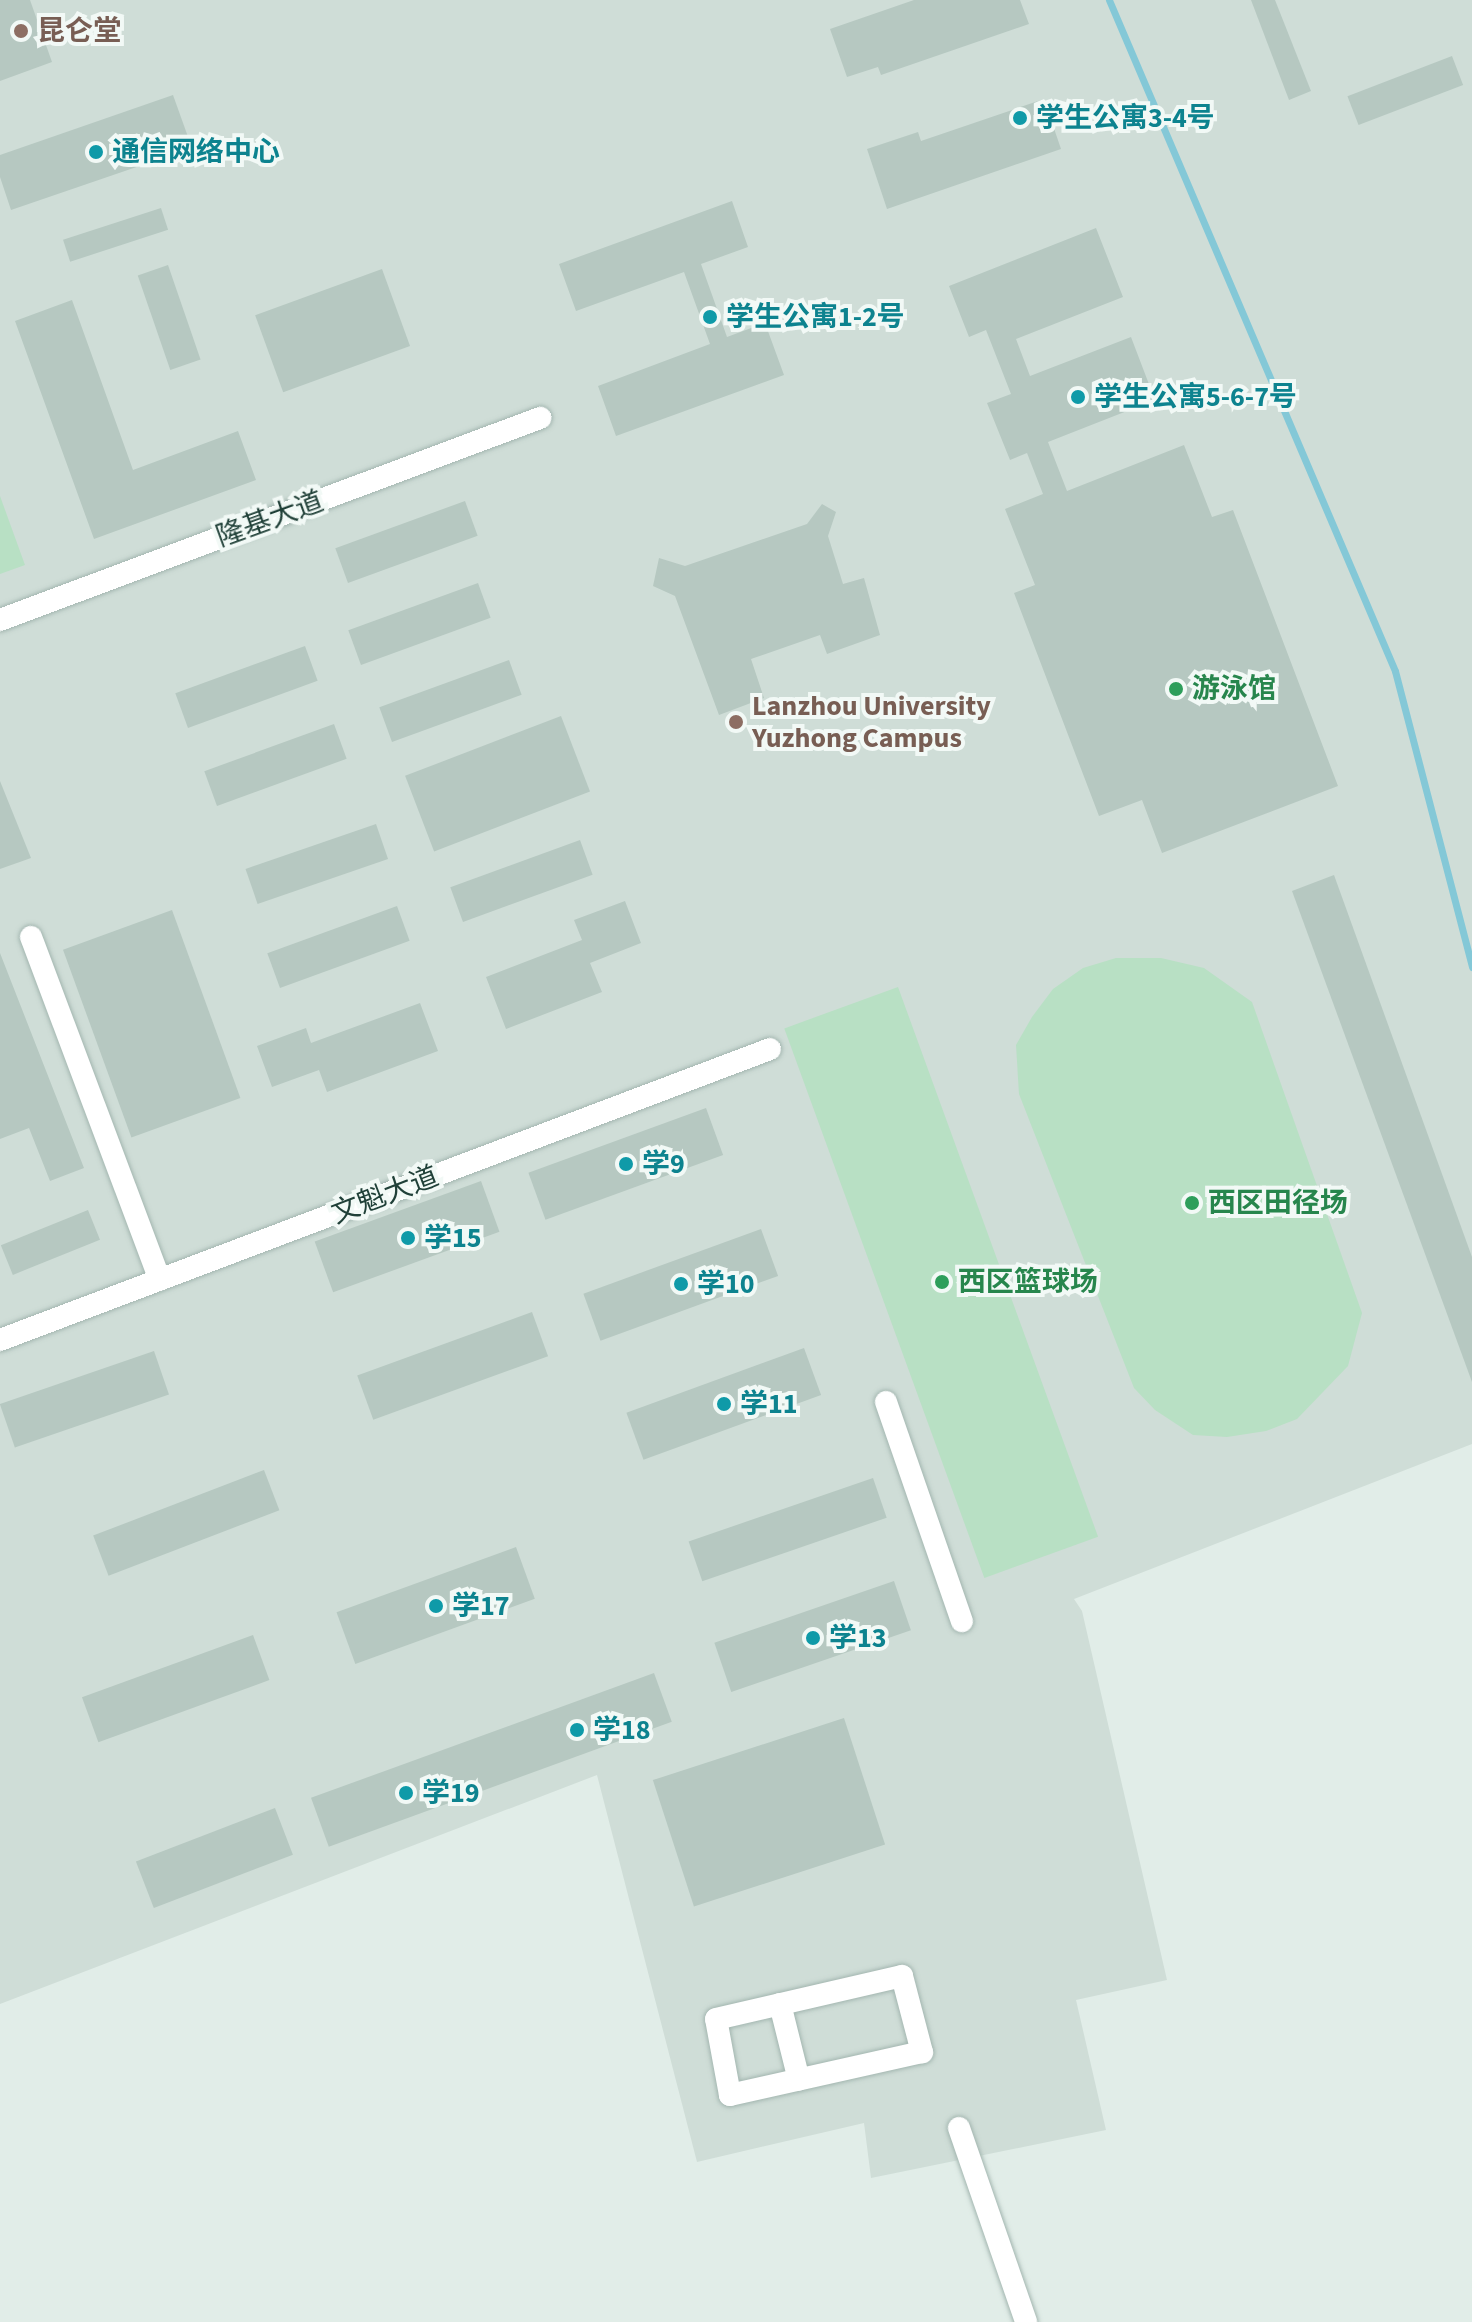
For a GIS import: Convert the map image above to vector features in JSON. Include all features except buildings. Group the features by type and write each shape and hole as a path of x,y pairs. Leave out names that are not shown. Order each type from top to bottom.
{"street":[{"name":"隆基大道","path":"0,620 540,418"},
{"path":"31,937 160,1280"},
{"name":"文魁大道","path":"0,1340 770,1049"},
{"path":"886,1402 962,1621"},
{"path":"902,1976 922,2052 799,2080 730,2095 716,2019 902,1976"},
{"path":"780,2004 799,2080"},
{"path":"959,2128 1026,2322"}],"shaded area":[{"name":"Lanzhou University Yuzhong Campus","path":"0,0 1472,0 1472,1444 1074,1599 1082,1611 1167,1980 1076,2000 1106,2130 871,2178 864,2123 697,2162 597,1775 0,2004"}],"green space":[{"path":"0,496 25,565 0,574"},
{"name":"西区田径场","path":"1116,958 1161,958 1204,968 1252,1002 1362,1313 1348,1366 1297,1419 1266,1431 1227,1437 1193,1435 1155,1410 1134,1388 1019,1094 1016,1045 1032,1017 1053,989 1083,968"},
{"name":"西区篮球场","path":"898,987 1098,1537 984,1578 784,1028"}],"waterway":[{"path":"1109,0 1395,671 1472,967"}],"place":[{"name":"昆仑堂","path":"21,31"},
{"name":"学生公寓3-4号","path":"1020,118"},
{"name":"通信网络中心","path":"96,152"},
{"name":"学生公寓1-2号","path":"710,317"},
{"name":"学生公寓5-6-7号","path":"1078,397"},
{"name":"游泳馆","path":"1176,689"},
{"name":"Lanzhou University Yuzhong Campus","path":"736,722"},
{"name":"学9","path":"626,1164"},
{"name":"西区田径场","path":"1192,1203"},
{"name":"学15","path":"408,1238"},
{"name":"西区篮球场","path":"942,1282"},
{"name":"学10","path":"681,1284"},
{"name":"学11","path":"724,1404"},
{"name":"学17","path":"436,1606"},
{"name":"学13","path":"813,1638"},
{"name":"学18","path":"577,1730"},
{"name":"学19","path":"406,1793"}]}
